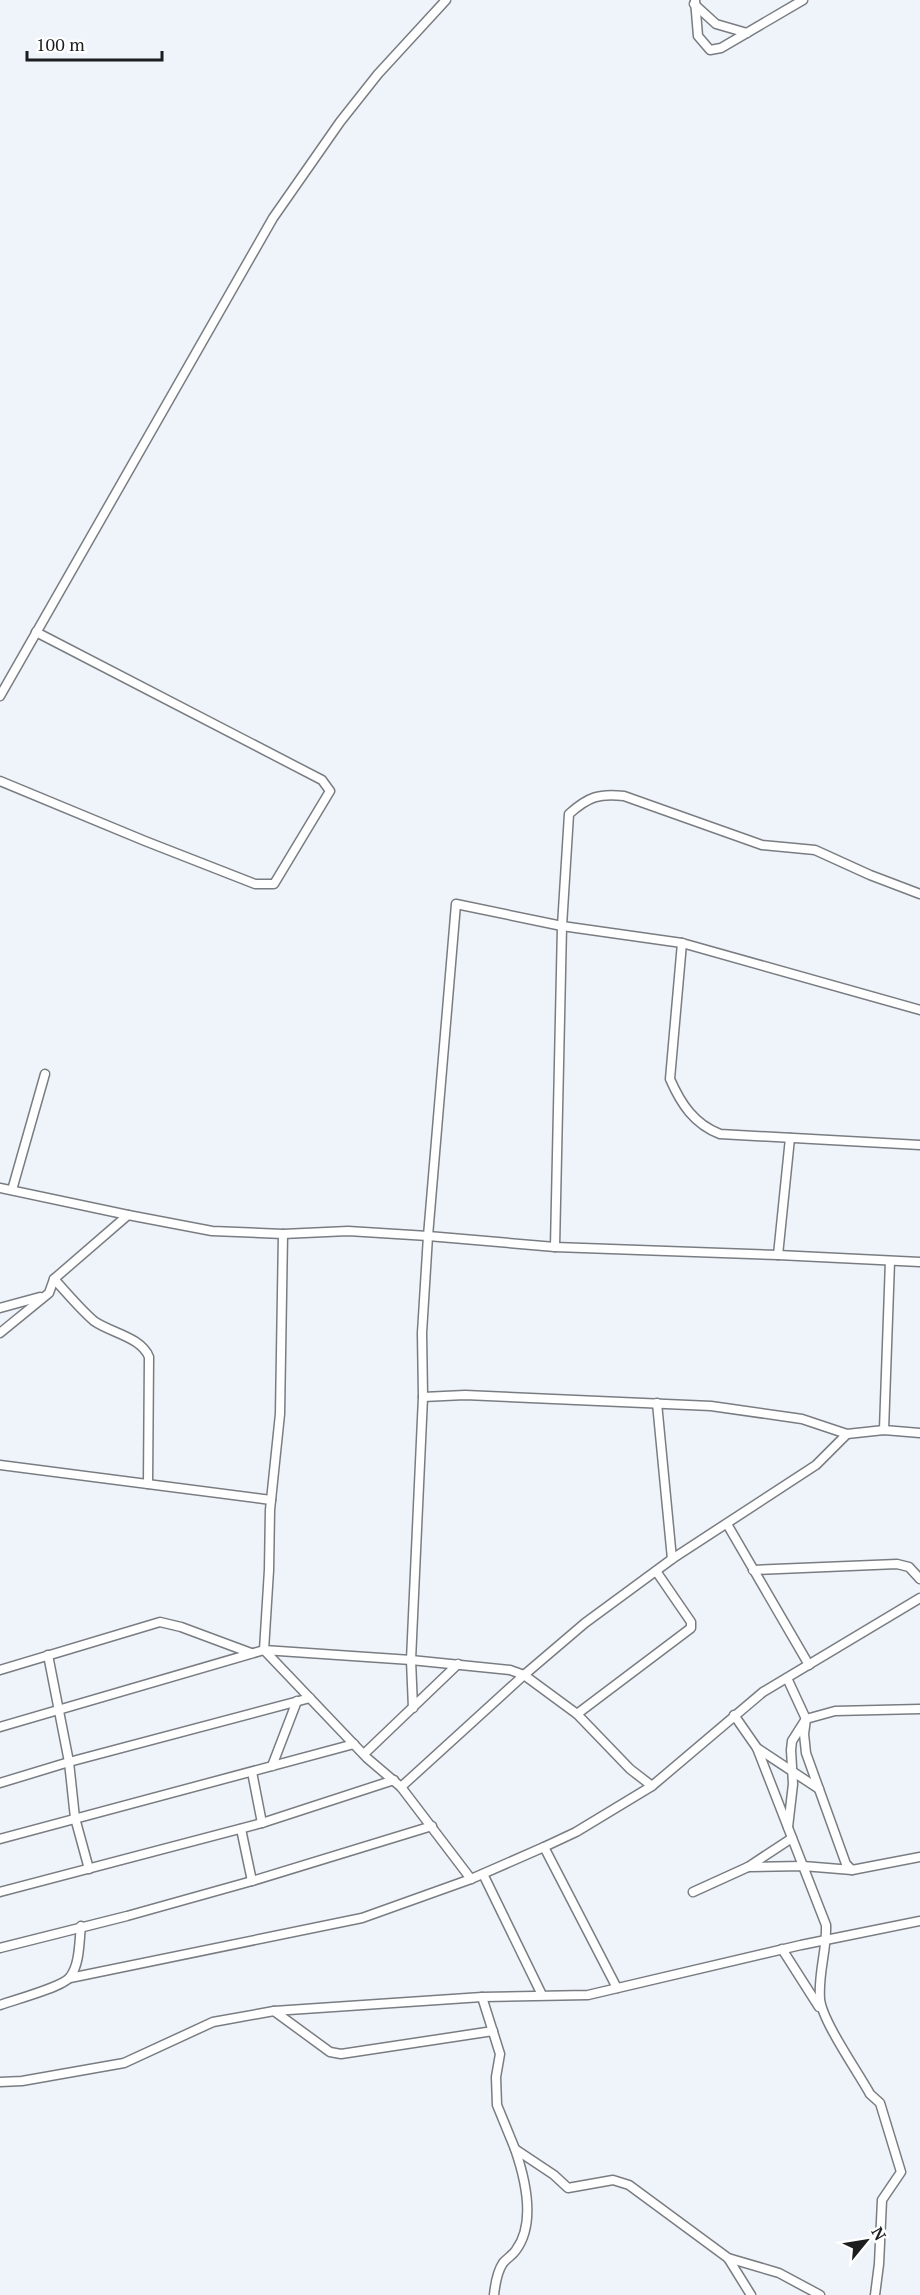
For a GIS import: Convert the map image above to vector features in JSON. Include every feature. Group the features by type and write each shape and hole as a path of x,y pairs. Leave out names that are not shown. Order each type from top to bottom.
{"street":[{"path":"0,696 273,218 340,122 378,74 446,0"},
{"path":"694,2 698,36 710,50 721,48 803,0"},
{"path":"694,2 716,24 747,33"},
{"path":"0,781 255,884 274,884 330,791 322,780 36,632"},
{"path":"555,1247 561,926 569,814 583,801 606,793 624,795 762,845 815,850 870,875 920,894"},
{"path":"413,1708 411,1660 423,1397 422,1333 456,904 561,926 682,943 920,1010"},
{"path":"682,943 670,1079 679,1100 704,1128 720,1134 920,1145"},
{"path":"12,1190 45,1074"},
{"path":"778,1255 790,1138"},
{"path":"0,1188 91,1209 212,1231 283,1234 348,1231 555,1247 920,1262"},
{"path":"0,1333 49,1293 54,1279 128,1215"},
{"path":"283,1234 280,1414 271,1500 264,1650 354,1744 401,1787 471,1879"},
{"path":"884,1430 890,1261"},
{"path":"54,1279 94,1320 136,1342 146,1350 149,1357 148,1484"},
{"path":"0,1308 27,1302 49,1293"},
{"path":"423,1397 465,1395 711,1406 802,1419 847,1434 884,1430 920,1433"},
{"path":"657,1403 672,1559"},
{"path":"401,1787 585,1623 672,1559 816,1465 847,1434"},
{"path":"0,1466 271,1500"},
{"path":"727,1524 809,1665"},
{"path":"753,1570 897,1564 909,1567 920,1579"},
{"path":"577,1714 691,1628 691,1622 656,1571"},
{"path":"0,2005 60,1985 70,1978 362,1918 483,1874 585,1827 652,1786 764,1692 920,1598"},
{"path":"0,1670 160,1622 182,1627 251,1653"},
{"path":"0,1727 264,1650 458,1664 510,1670 524,1675 577,1714 630,1769 652,1786"},
{"path":"48,1655 69,1762 75,1818 89,1869"},
{"path":"364,1754 458,1664"},
{"path":"787,1678 806,1719 804,1734 806,1753 846,1864 852,1870"},
{"path":"0,1783 69,1762 310,1698"},
{"path":"272,1766 297,1701"},
{"path":"788,1827 793,1784 792,1741 806,1719 835,1711 920,1709"},
{"path":"735,1715 757,1748 826,1925 826,1940 820,1974 820,2001 825,2016"},
{"path":"0,1839 354,1744"},
{"path":"757,1748 820,1790"},
{"path":"252,1772 262,1823"},
{"path":"0,1892 241,1829 394,1780"},
{"path":"0,1948 252,1881 432,1826"},
{"path":"241,1829 252,1881"},
{"path":"693,1892 748,1867 792,1838"},
{"path":"544,1847 617,1988"},
{"path":"748,1867 803,1866 852,1870 920,1857"},
{"path":"483,1874 542,1995"},
{"path":"0,2082 22,2081 124,2063 213,2022 274,2011 482,1997 588,1995 783,1949 920,1921"},
{"path":"70,1978 76,1963 81,1926"},
{"path":"783,1949 870,2094 880,2103 901,2172 882,2200 875,2295"},
{"path":"482,1997 500,2054 496,2077 497,2105 523,2172 526,2203 526,2231 517,2250 502,2264 494,2295"},
{"path":"274,2011 330,2052 341,2054 494,2031"},
{"path":"514,2149 554,2175 568,2188 613,2180 629,2185 729,2258 779,2272 820,2295"},
{"path":"729,2258 751,2295"}]}
